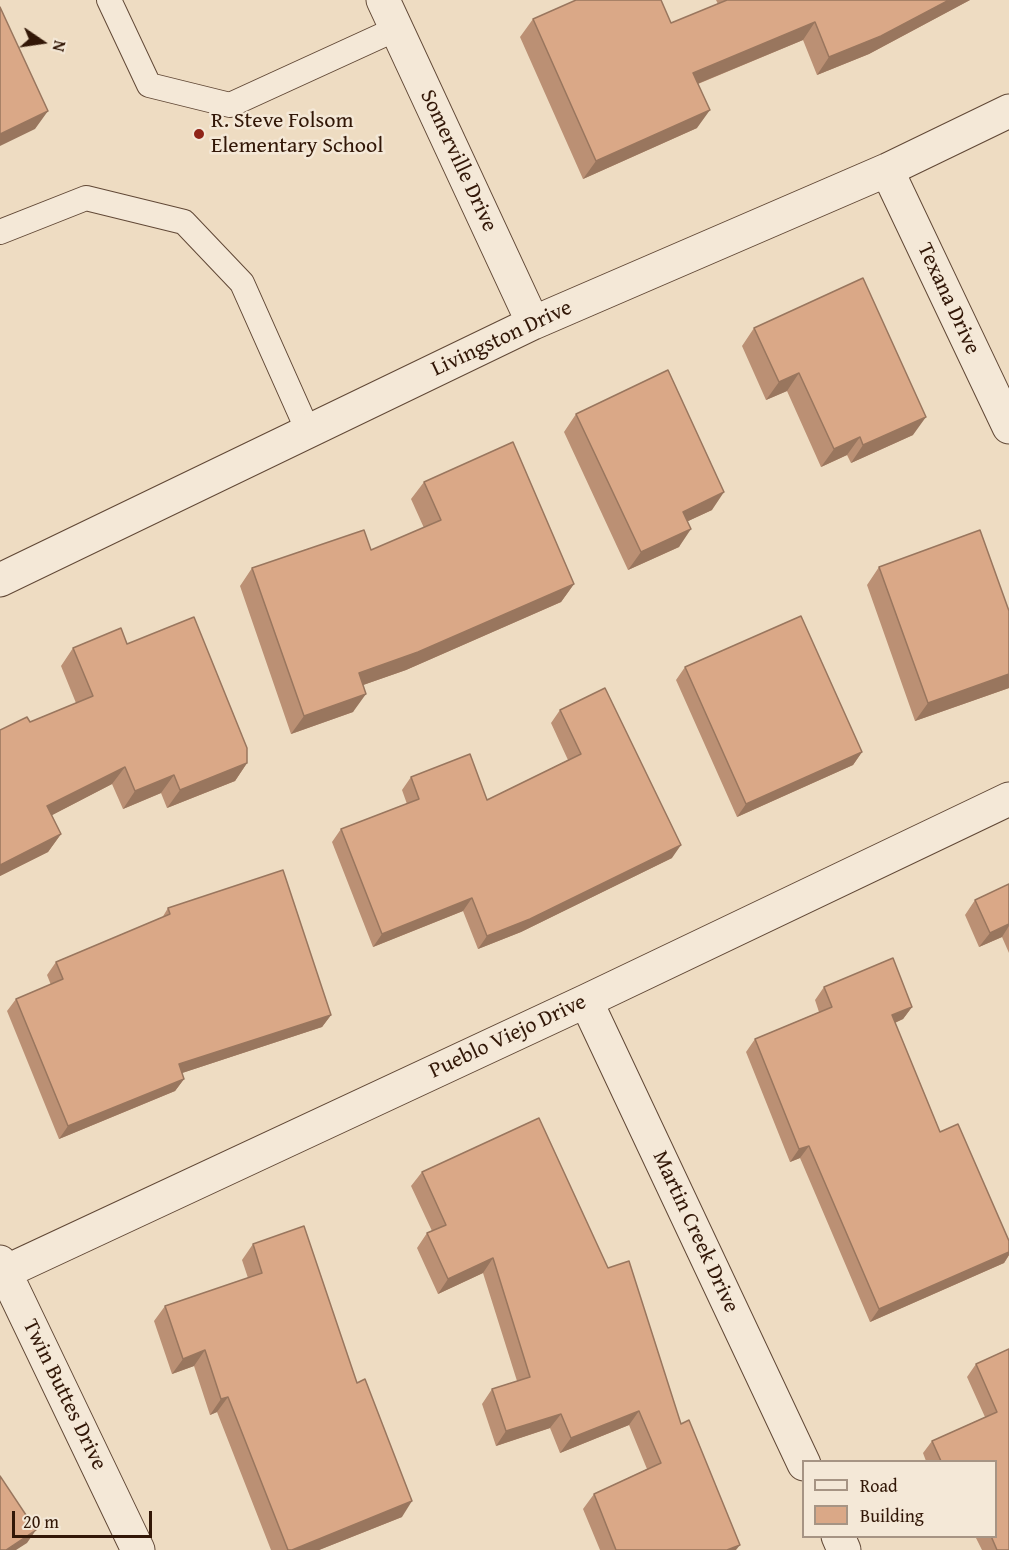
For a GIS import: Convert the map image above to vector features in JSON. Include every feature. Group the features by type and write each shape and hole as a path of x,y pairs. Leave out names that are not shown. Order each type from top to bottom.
{"street":[{"name":"Somerville Drive","path":"383,0 532,323"},
{"name":"Livingston Drive","path":"0,580 532,323 887,171 1009,111"},
{"name":"Texana Drive","path":"887,171 1009,427"},
{"name":"Pueblo Viejo Drive","path":"2,1267 586,1001 1009,799"},
{"name":"Martin Creek Drive","path":"586,1001 802,1460"},
{"name":"Twin Buttes Drive","path":"2,1267 138,1550"}],"lane":[{"path":"109,0 149,85 230,105 396,29"},
{"path":"0,232 86,198 184,222 242,284 308,431"}],"building":[{"path":"576,0 661,0 671,23 727,0 949,0 881,36 829,57 815,22 693,73 710,110 596,161 533,19"},
{"path":"0,7 48,111 0,134"},
{"path":"863,278 926,417 863,445 860,437 834,449 799,373 779,382 754,328"},
{"path":"668,370 724,492 683,512 691,529 641,552 576,414"},
{"path":"513,442 574,584 418,652 359,673 366,694 304,716 252,568 364,530 371,550 441,520 424,482"},
{"path":"980,530 1009,611 1009,674 928,703 879,567"},
{"path":"801,616 862,752 746,804 685,667"},
{"path":"194,617 247,748 247,763 180,790 174,775 135,791 125,767 47,806 61,834 0,865 0,730 27,717 30,722 93,696 73,648 121,628 127,644"},
{"path":"605,688 681,845 530,919 487,936 472,898 382,934 341,829 419,799 411,777 470,754 487,800 581,754 560,710"},
{"path":"283,870 331,1015 179,1064 184,1079 68,1126 16,999 63,979 56,962 170,914 168,908"},
{"path":"1009,884 1009,924 990,933 975,900"},
{"path":"893,958 912,1007 892,1015 940,1132 958,1124 1009,1241 1009,1252 879,1309 809,1146 799,1149 755,1039 832,1007 824,987"},
{"path":"539,1118 608,1268 629,1261 681,1424 689,1420 740,1545 727,1550 616,1550 594,1494 661,1463 639,1411 571,1438 561,1414 506,1431 492,1389 530,1377 493,1258 448,1279 427,1233 446,1225 422,1172"},
{"path":"304,1226 357,1383 365,1379 412,1501 288,1550 228,1397 221,1399 205,1350 183,1359 165,1306 262,1273 253,1244"},
{"path":"1009,1349 1009,1550 997,1550 992,1538 997,1538 997,1460 941,1460 932,1441 997,1412 976,1364"},
{"path":"0,1476 36,1530 6,1550 0,1550"}],"place":[{"name":"R. Steve Folsom Elementary School","path":"199,134"}]}
